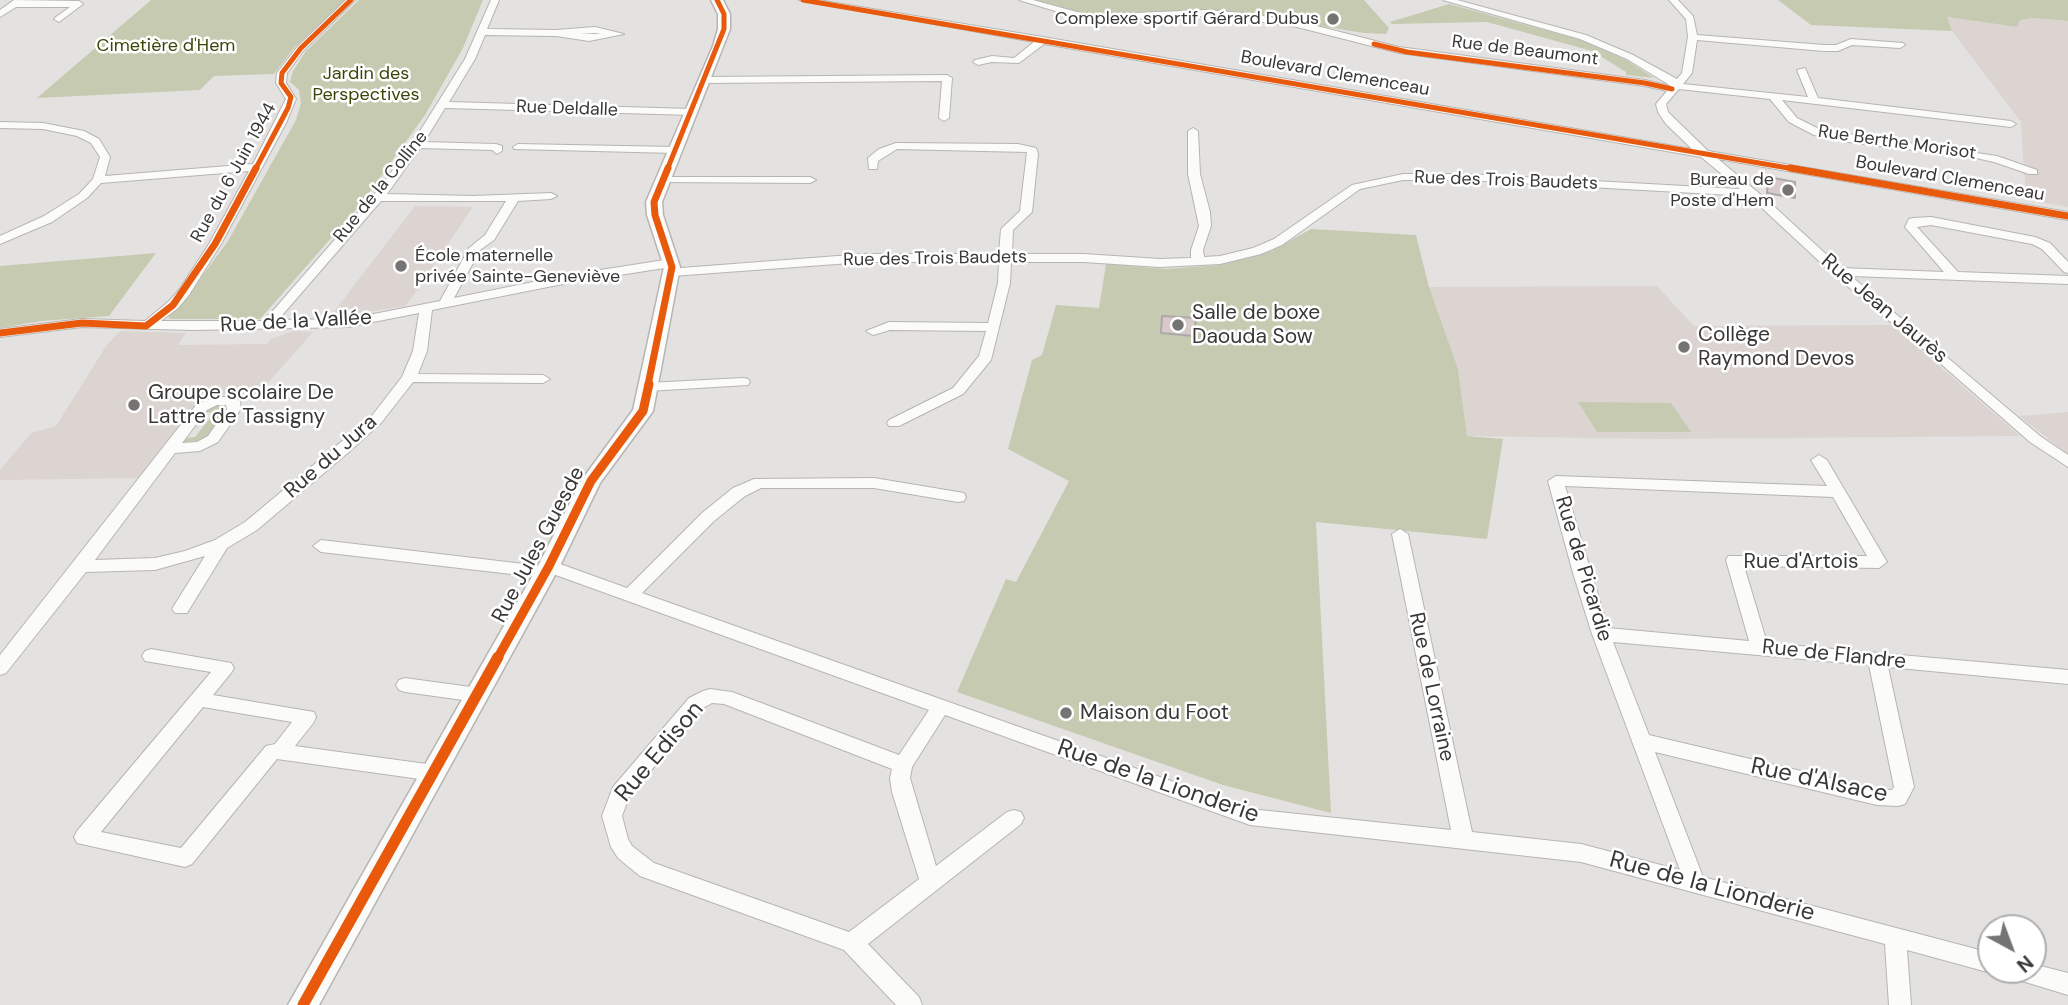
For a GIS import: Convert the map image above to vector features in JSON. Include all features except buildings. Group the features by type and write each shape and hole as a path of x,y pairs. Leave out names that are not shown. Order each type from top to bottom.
{"main road":[{"name":"Rue Jules Guesde","path":"303,1005 548,569 591,481 639,418 648,387 671,267 654,209 655,197 706,80 724,29 724,14 717,0"}],"street":[{"name":"Rue du 6 Juin 1944","path":"146,326 173,305 184,292 215,244 257,167 290,102 290,94 281,81 282,73 301,48 351,0"},
{"name":"Rue de la Colline","path":"267,325 377,197 417,145 482,32 495,0"},
{"name":"Boulevard Clemenceau","path":"803,0 2068,216"},
{"name":"Boulevard Clemenceau","path":"814,0 838,5"},
{"name":"Rue de Beaumont","path":"1023,0 1088,18 1206,13 1243,16 1297,24 1406,52 1645,83 1814,100 1987,125 2011,124"},
{"path":"1447,0 1574,34 1630,57 1677,85 1690,65 1693,37 1690,18 1673,0"},
{"path":"1,12 17,2 79,4 59,19"},
{"path":"482,32 556,33 595,30 619,34 589,38 556,33"},
{"path":"1693,37 1824,48 1838,48 1851,42 1900,45"},
{"path":"978,62 992,59 1016,61 1043,40"},
{"path":"1802,70 1814,100"},
{"path":"706,80 947,78 944,118"},
{"name":"Rue Jean Jaurès","path":"1677,85 1662,102 1663,112 1702,152 2029,434 2068,462"},
{"name":"Rue Berthe Morisot","path":"1773,96 1795,122 1823,134 1967,153 1997,159 2033,172"},
{"name":"Rue Deldalle","path":"442,105 692,112"},
{"path":"0,125 43,127 89,137 100,146 105,157 98,180 83,196 60,212 0,240"},
{"path":"1193,131 1194,174 1205,226 1197,250 1198,262"},
{"path":"417,145 496,147 497,151"},
{"path":"873,167 872,160 896,146 1009,146 1032,150 1028,204 1026,212 1007,229 1004,284 986,358 966,383 932,406 894,424"},
{"path":"518,147 675,150"},
{"path":"98,180 257,167"},
{"name":"Boulevard Clemenceau","path":"1827,173 1928,186 2068,210"},
{"name":"Rue des Trois Baudets","path":"671,267 864,258 1084,258 1160,263 1232,258 1268,247 1356,187 1391,178 1447,176 1752,193"},
{"path":"662,180 810,180"},
{"path":"377,197 551,196"},
{"path":"444,305 475,248 490,237 514,198"},
{"path":"1954,276 1911,227 1913,222 1931,221 2035,241 2046,246 2068,269"},
{"name":"Rue de la Vallée","path":"0,333 82,323 146,326 348,323 580,277 671,267"},
{"path":"1838,272 2068,280"},
{"name":"Rue du Jura","path":"81,566 155,564 189,556 220,544 262,517 353,442 376,420 409,378 420,351 426,308"},
{"path":"873,331 889,326 992,327"},
{"path":"409,378 542,379"},
{"path":"648,387 743,382"},
{"path":"3,662 171,449"},
{"name":"Rue d'Artois","path":"1760,648 1734,560 1879,562 1819,460"},
{"name":"Rue de Picardie","path":"1695,882 1601,634 1580,573 1556,481 1838,492"},
{"path":"630,595 708,517 739,492 759,483 874,483 958,497"},
{"name":"Rue de Lorraine","path":"1400,534 1463,840"},
{"name":"Rue du Jura","path":"181,609 220,544"},
{"name":"Rue de la Lionderie","path":"321,546 548,569 630,595 1250,817 1581,853 1977,959"},
{"name":"Rue de Flandre","path":"1601,634 2068,677"},
{"path":"151,656 225,668 84,837 184,858 273,751 434,773"},
{"name":"Rue d'Alsace","path":"1643,741 1877,797 1898,798 1904,786 1877,660"},
{"path":"405,685 478,695"},
{"name":"Rue Edison","path":"903,765 725,697 710,696 691,708 620,793 612,816 618,841 625,852 647,870 852,943 911,1005"},
{"path":"201,700 307,718 280,752"},
{"path":"930,882 900,778 903,765 941,707"},
{"path":"852,943 1014,817"},
{"path":"1895,937 1900,1005"},
{"path":"2047,978 2068,984"}],"shaded area":[{"path":"1946,17 2017,27 2020,20 2033,18 2068,21 2068,207 2026,200 2021,122 1952,31"},
{"name":"École maternelle privée Sainte-Geneviève","path":"415,206 473,207 406,306 329,318"},
{"name":"Collège Raymond Devos","path":"1657,286 1694,326 1892,325 2020,436 1658,439 1467,436 1458,369 1429,287"},
{"name":"Groupe scolaire De Lattre de Tassigny","path":"120,331 186,333 178,345 267,344 271,339 294,331 313,332 259,393 219,395 199,403 140,478 0,480 0,470 31,433 56,426 106,346"},
{"path":"2068,412 2068,454 2019,416"}],"green space":[{"name":"Cimetière d'Hem","path":"151,0 345,0 294,48 274,74 214,76 200,90 37,98"},
{"name":"Jardin des Perspectives","path":"359,0 483,0 463,48 425,115 361,204 260,319 170,319 168,316 183,302 228,241 296,120 301,103 299,90 290,82 293,71 306,51"},
{"name":"Complexe sportif Gérard Dubus","path":"1031,0 1364,0 1389,28 1386,34 1364,33 1220,10 1092,17"},
{"path":"1778,0 2068,0 2068,21 2033,18 2020,20 2017,27 1947,17 1952,31 1811,25"},
{"path":"1449,4 1581,40 1628,61 1654,78 1626,75 1626,72 1592,51 1487,22 1390,22"},
{"path":"1311,229 1416,235 1429,287 1458,369 1467,436 1503,439 1487,539 1316,522 1331,813 1223,785 957,692 1006,579 1016,582 1069,481 1008,449 1032,360 1042,355 1056,305 1099,308 1106,264 1165,269 1220,265 1272,251"},
{"path":"156,253 109,316 41,321 0,328 0,266"},
{"path":"1578,402 1671,403 1691,432 1597,432"},
{"path":"219,403 228,405 229,408 208,438 204,441 184,442 185,438 195,437 214,413 204,412"}],"cycle path":[{"path":"0,333 82,323 146,326 173,305 215,244 288,108 291,97 281,83 282,73 301,48 351,0"},
{"path":"303,1005 549,566 591,481 643,411 672,267 655,215 654,202 719,46 724,29 724,14 717,0"},
{"path":"803,0 2068,216"},
{"path":"1374,44 1407,52 1645,83 1672,89"}],"place":[{"name":"Complexe sportif Gérard Dubus","path":"1333,19"},
{"name":"Bureau de Poste d'Hem","path":"1788,190"},
{"name":"École maternelle privée Sainte-Geneviève","path":"401,266"},
{"name":"Salle de boxe Daouda Sow","path":"1178,325"},
{"name":"Collège Raymond Devos","path":"1684,347"},
{"name":"Groupe scolaire De Lattre de Tassigny","path":"134,405"},
{"name":"Maison du Foot","path":"1066,713"}]}
